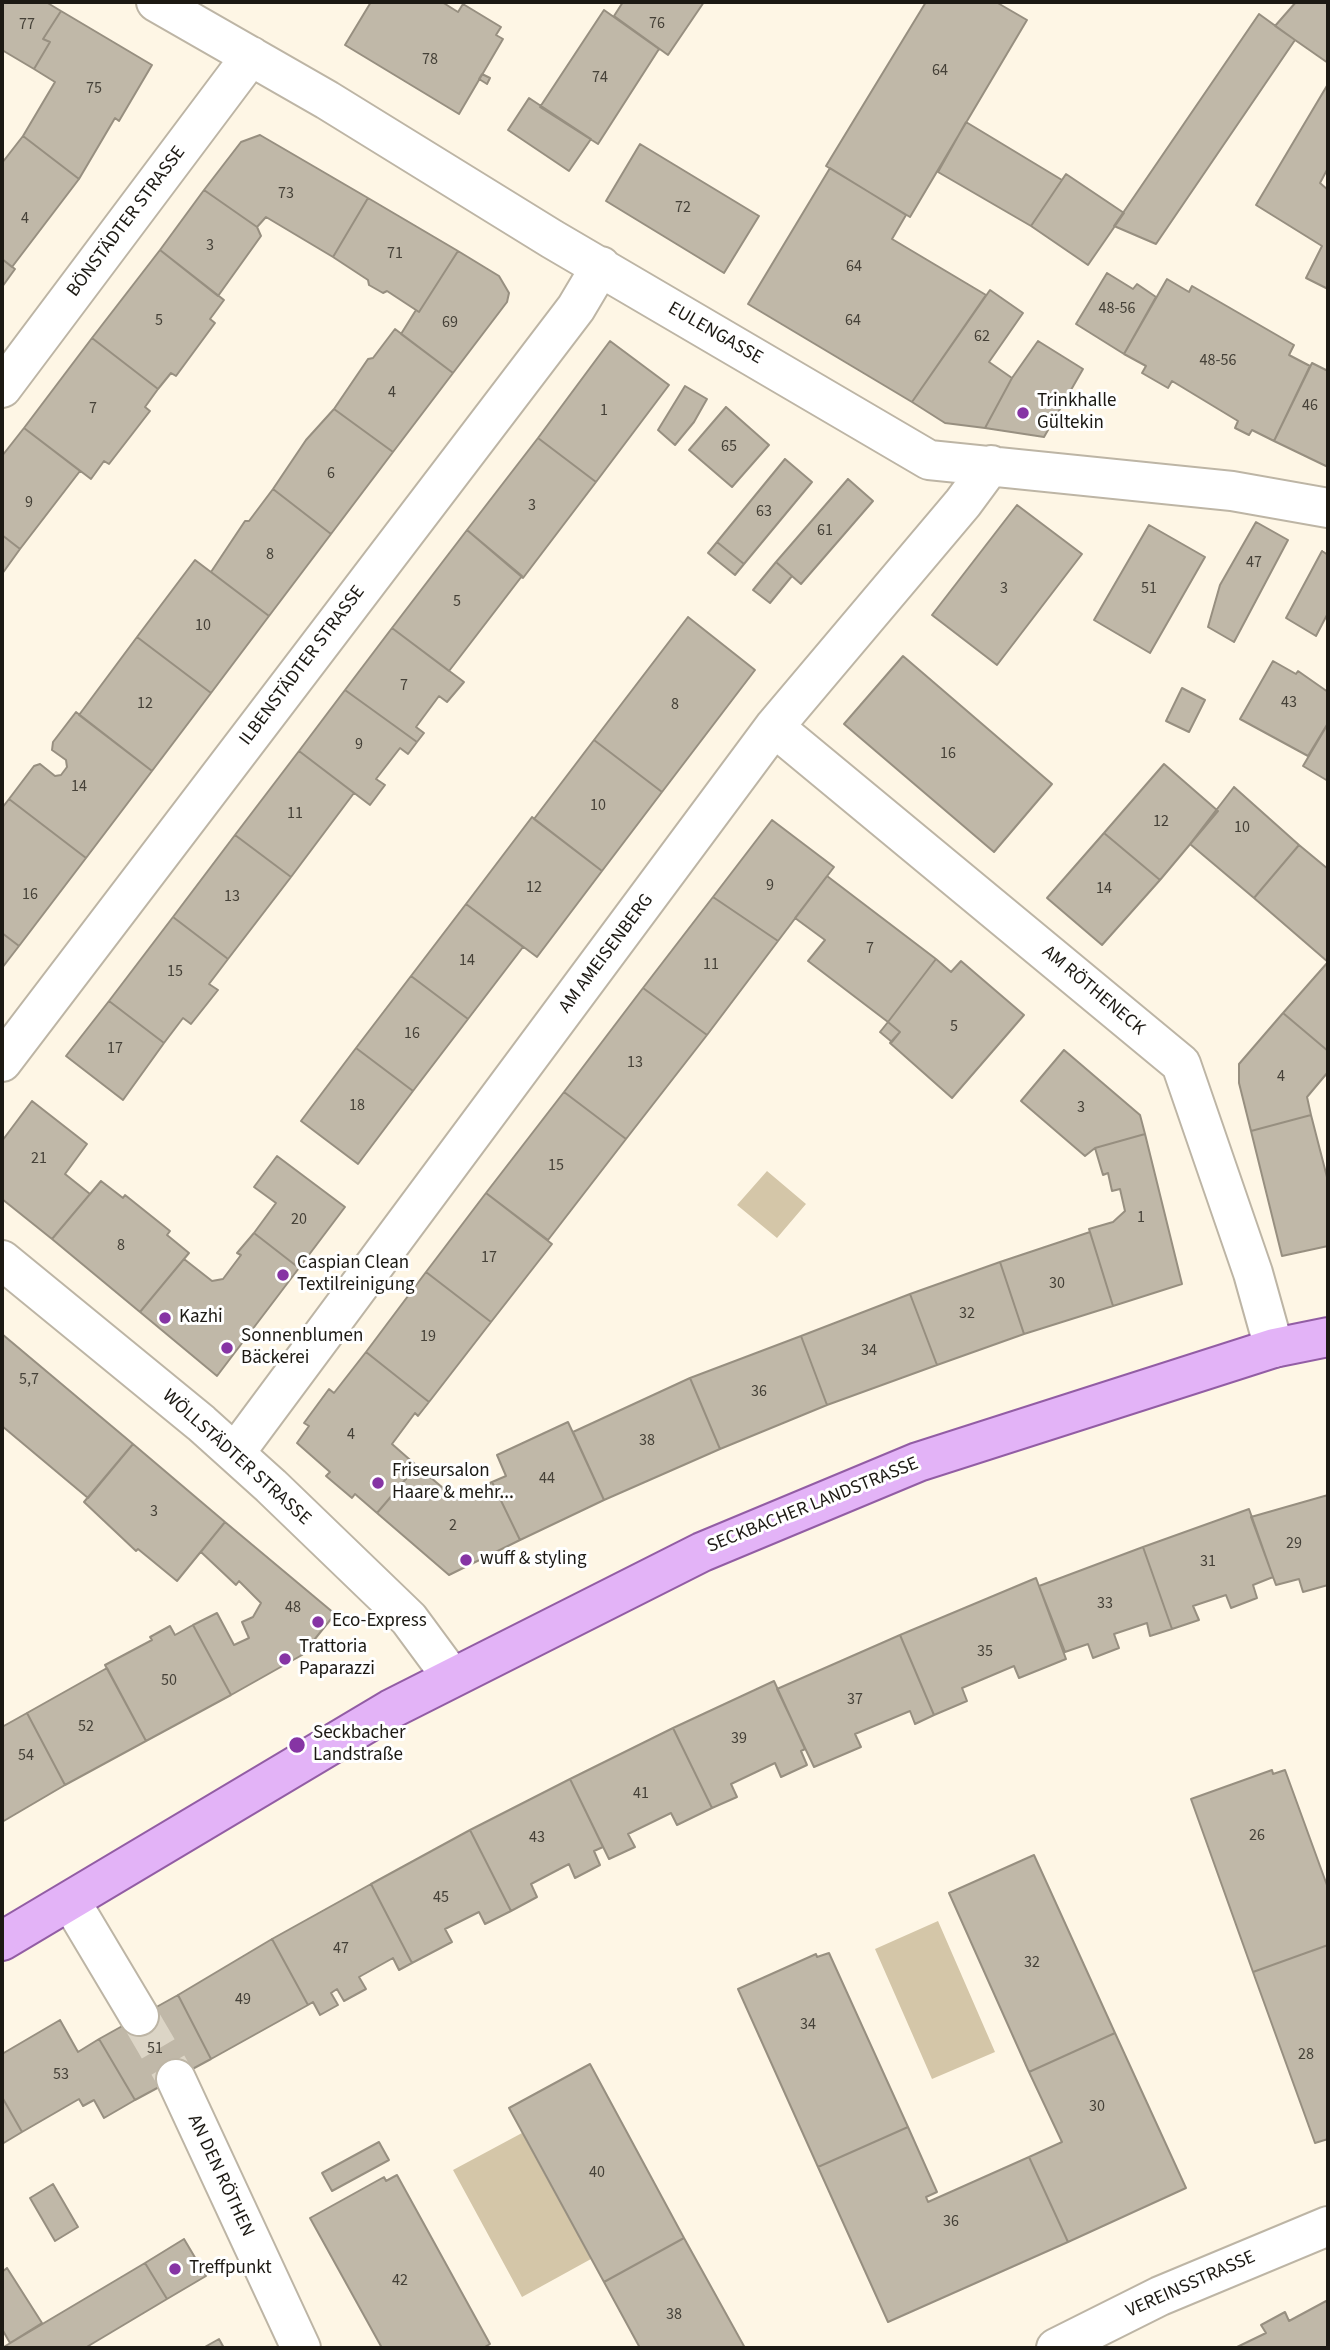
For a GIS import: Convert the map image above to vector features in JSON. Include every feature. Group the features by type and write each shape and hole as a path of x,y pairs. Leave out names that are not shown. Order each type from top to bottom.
{"main road":[{"name":"SECKBACHER LANDSTRASSE","path":"2,1941 356,1729 452,1676 702,1552 918,1462 1274,1348 1328,1337"}],"street":[{"name":"EULENGASSE","path":"156,2 929,460 991,464 1232,491 1328,508"},
{"name":"BÖNSTÄDTER STRASSE","path":"2,387 251,56"},
{"name":"ILBENSTÄDTER STRASSE","path":"2,1062 568,319 601,266"},
{"name":"AM AMEISENBERG","path":"235,1453 774,727 963,503 991,464"},
{"name":"AM RÖTHENECK","path":"774,727 1181,1064 1253,1273 1274,1348"},
{"name":"WÖLLSTÄDTER STRASSE","path":"2,1260 235,1453 409,1619 452,1676"},
{"path":"71,1902 139,2016"},
{"name":"AN DEN RÖTHEN","path":"176,2079 301,2348"},
{"name":"VEREINSSTRASSE","path":"1056,2348 1160,2296 1328,2226"}],"shaded area":[{"path":"767,1171 806,1204 777,1238 737,1205"},
{"path":"938,1921 995,2052 932,2079 875,1949"},
{"path":"522,2133 591,2259 522,2297 453,2170"}],"building":[{"path":"2,2 46,2 61,11 43,39 50,42 34,69 2,50"},
{"path":"371,2 442,2 458,12 463,4 501,27 496,35 503,39 459,114 345,45"},
{"path":"623,2 704,2 668,55 614,16"},
{"path":"926,2 996,2 1027,20 910,217 826,166"},
{"path":"1296,2 1328,2 1328,63 1275,26"},
{"path":"604,10 659,49 598,144 540,107"},
{"path":"61,11 152,65 119,121 115,118 79,179 23,136 55,82 34,69 50,42 43,39"},
{"path":"1259,14 1295,40 1156,244 1114,226"},
{"path":"482,74 490,78 487,84 479,79"},
{"path":"1328,84 1328,168 1320,183 1328,190 1328,289 1306,278 1322,246 1256,205"},
{"path":"529,98 591,139 569,171 508,130"},
{"path":"966,122 1062,180 1031,226 938,172"},
{"path":"260,135 368,198 333,257 266,217 257,227 204,190 241,142"},
{"path":"23,136 79,179 12,267 2,259 2,163"},
{"path":"640,144 759,216 724,273 606,201"},
{"path":"830,168 906,215 892,239 986,295 912,402 748,304"},
{"path":"1066,174 1124,213 1088,265 1031,226"},
{"path":"204,190 257,227 261,236 218,296 160,250"},
{"path":"368,198 458,251 419,312 387,291 383,293 369,285 368,280 333,257"},
{"path":"160,250 224,300 210,319 215,323 176,376 171,373 158,389 92,338"},
{"path":"458,251 499,276 509,293 507,302 453,373 401,334 416,310 419,312"},
{"path":"2,259 15,269 2,287"},
{"path":"1107,273 1133,289 1137,284 1156,297 1124,354 1076,324"},
{"path":"1167,279 1189,292 1192,286 1294,345 1289,355 1310,366 1274,441 1252,430 1249,435 1235,428 1238,421 1172,381 1168,388 1142,373 1146,366 1124,354"},
{"path":"990,290 1023,313 989,362 1012,378 985,428 945,423 912,402"},
{"path":"395,329 453,373 393,452 334,409 368,359 373,358"},
{"path":"92,338 158,389 145,407 150,411 109,464 104,461 91,479 24,428"},
{"path":"610,341 669,385 596,482 538,438"},
{"path":"1038,341 1083,369 1044,437 985,428 1012,378"},
{"path":"1312,363 1328,371 1328,467 1274,441"},
{"path":"685,386 707,399 694,422 675,445 658,430"},
{"path":"726,407 769,445 732,487 689,450"},
{"path":"334,409 393,452 331,534 273,489 306,440"},
{"path":"24,428 80,471 20,549 2,535 2,456"},
{"path":"538,438 596,482 523,578 467,530"},
{"path":"785,459 812,482 744,564 717,542"},
{"path":"848,479 873,501 801,584 776,562"},
{"path":"273,489 331,534 269,616 211,572 245,521 249,521"},
{"path":"1017,505 1082,554 997,665 932,615"},
{"path":"1256,522 1288,540 1234,642 1208,627 1220,585"},
{"path":"1149,525 1205,557 1150,653 1094,620"},
{"path":"467,530 522,576 449,671 392,628"},
{"path":"2,535 20,549 2,574"},
{"path":"717,542 744,564 735,575 708,553"},
{"path":"1322,551 1328,555 1328,613 1316,636 1286,618"},
{"path":"195,560 269,616 211,693 137,637"},
{"path":"776,562 792,576 770,603 753,590"},
{"path":"688,617 755,670 662,792 594,740"},
{"path":"392,628 464,682 447,702 439,696 416,727 424,733 417,742 345,690"},
{"path":"137,637 211,693 152,771 79,715"},
{"path":"903,656 1052,784 994,852 844,724"},
{"path":"1273,661 1296,674 1298,671 1328,692 1328,723 1308,756 1240,719"},
{"path":"1182,688 1205,700 1189,732 1166,721"},
{"path":"345,690 417,742 408,754 400,748 376,779 385,785 370,805 299,751"},
{"path":"76,712 152,771 86,858 9,799 34,766 40,764 55,776 61,775 67,767 66,760 52,750 53,742"},
{"path":"1326,727 1328,728 1328,781 1303,766"},
{"path":"594,740 662,792 602,871 534,819"},
{"path":"299,751 354,793 291,877 235,835"},
{"path":"1164,764 1218,811 1160,880 1104,833"},
{"path":"1234,787 1299,845 1254,898 1190,844"},
{"path":"9,799 86,858 19,946 2,933 2,808"},
{"path":"532,817 602,871 537,957 466,904"},
{"path":"772,820 834,867 778,941 713,897"},
{"path":"1104,833 1160,880 1102,945 1047,898"},
{"path":"235,835 291,877 228,959 173,917"},
{"path":"1299,845 1328,869 1328,962 1254,898"},
{"path":"827,876 936,959 888,1022 808,961 825,940 795,918"},
{"path":"713,897 778,941 707,1035 643,988"},
{"path":"466,904 523,947 468,1019 411,976"},
{"path":"173,917 228,959 209,984 218,990 191,1024 183,1018 164,1043 109,1001"},
{"path":"2,933 19,946 2,968"},
{"path":"936,959 951,972 961,961 1024,1015 952,1098 890,1043 900,1032 888,1022"},
{"path":"1328,962 1328,1051 1283,1013"},
{"path":"411,976 468,1019 413,1091 356,1048"},
{"path":"643,988 707,1035 626,1139 564,1092"},
{"path":"109,1001 164,1043 123,1100 66,1056"},
{"path":"1283,1013 1328,1051 1328,1072 1307,1097 1311,1115 1251,1131 1239,1083 1239,1064"},
{"path":"888,1022 900,1032 892,1042 880,1032"},
{"path":"356,1048 413,1091 358,1164 301,1121"},
{"path":"1064,1050 1140,1115 1145,1134 1095,1148 1085,1156 1021,1101"},
{"path":"564,1092 626,1139 548,1240 486,1193"},
{"path":"32,1101 87,1144 65,1174 90,1194 52,1239 2,1199 2,1141"},
{"path":"1311,1115 1328,1181 1328,1246 1282,1256 1251,1131"},
{"path":"1145,1134 1182,1284 1113,1306 1089,1229 1113,1222 1125,1211 1120,1189 1112,1191 1108,1173 1103,1175 1095,1148"},
{"path":"277,1156 345,1207 299,1268 254,1233 276,1203 254,1187"},
{"path":"101,1181 123,1198 125,1195 170,1231 167,1235 189,1253 140,1312 52,1239"},
{"path":"486,1193 552,1244 491,1322 426,1272"},
{"path":"1090,1232 1113,1306 1024,1334 1000,1262"},
{"path":"254,1233 299,1268 217,1376 140,1312 184,1259 212,1281 223,1279 241,1255 237,1253"},
{"path":"1000,1262 1024,1334 937,1365 910,1294"},
{"path":"426,1272 491,1322 429,1402 366,1352"},
{"path":"910,1294 937,1365 827,1405 801,1336"},
{"path":"2,1334 133,1444 88,1498 2,1426"},
{"path":"801,1336 827,1405 720,1449 690,1378"},
{"path":"366,1352 429,1402 418,1416 415,1413 392,1444 417,1466 377,1513 355,1494 352,1498 326,1476 330,1472 297,1443 309,1426 304,1423 329,1389 334,1393"},
{"path":"690,1378 720,1449 604,1500 573,1432"},
{"path":"568,1422 604,1500 520,1540 492,1482 506,1476 497,1455"},
{"path":"133,1444 225,1522 177,1581 138,1549 136,1551 84,1502"},
{"path":"417,1466 456,1499 492,1482 520,1540 449,1575 377,1513"},
{"path":"1328,1495 1328,1585 1303,1592 1299,1579 1276,1585 1251,1517"},
{"path":"1249,1509 1273,1577 1253,1585 1257,1598 1231,1608 1226,1595 1193,1606 1199,1620 1172,1629 1143,1547"},
{"path":"225,1522 335,1614 302,1655 231,1695 193,1625 217,1613 234,1645 249,1638 242,1622 253,1617 261,1603 239,1581 236,1585 201,1552"},
{"path":"1143,1547 1172,1629 1150,1636 1147,1623 1114,1634 1119,1648 1093,1658 1088,1644 1065,1652 1039,1586"},
{"path":"1036,1578 1066,1659 1019,1678 1014,1666 962,1688 967,1701 934,1715 900,1635"},
{"path":"193,1625 231,1695 146,1741 105,1665 152,1640 150,1637 170,1626 175,1635"},
{"path":"900,1635 934,1715 915,1724 910,1711 855,1734 861,1747 814,1767 777,1689"},
{"path":"107,1668 146,1741 65,1785 27,1713"},
{"path":"774,1681 805,1749 801,1751 807,1765 781,1777 775,1763 731,1784 737,1797 712,1808 673,1728"},
{"path":"27,1713 65,1785 2,1822 2,1727"},
{"path":"673,1728 712,1808 677,1825 671,1813 628,1834 635,1847 609,1859 570,1779"},
{"path":"1272,1770 1273,1774 1285,1770 1328,1888 1328,1945 1253,1972 1191,1799"},
{"path":"570,1779 603,1847 594,1851 600,1865 575,1878 569,1864 531,1884 537,1897 511,1911 470,1830"},
{"path":"470,1830 511,1911 485,1924 479,1912 445,1929 452,1942 412,1963 371,1884"},
{"path":"1034,1855 1115,2033 1029,2072 949,1893"},
{"path":"371,1884 412,1963 399,1970 393,1958 359,1977 366,1989 344,2001 337,1989 331,1993 338,2005 320,2015 313,2002 308,2005 272,1939"},
{"path":"272,1939 308,2005 211,2059 178,1995"},
{"path":"1328,1945 1328,2139 1315,2143 1253,1972"},
{"path":"829,1953 908,2127 818,2167 738,1989 816,1954 817,1957"},
{"path":"178,1995 211,2059 135,2100 99,2039"},
{"path":"60,2020 78,2052 99,2039 135,2100 104,2118 94,2100 83,2106 79,2099 22,2132 2,2097 2,2054"},
{"path":"1115,2033 1186,2188 1068,2242 1029,2157 1062,2142 1029,2072"},
{"path":"590,2064 684,2238 604,2282 509,2108"},
{"path":"2,2097 22,2132 2,2144"},
{"path":"908,2127 937,2192 926,2197 928,2202 1029,2157 1068,2242 888,2322 818,2167"},
{"path":"379,2142 389,2160 332,2191 322,2173"},
{"path":"397,2175 490,2344 483,2348 382,2348 310,2218 384,2177 386,2181"},
{"path":"53,2184 78,2227 55,2241 30,2198"},
{"path":"684,2238 745,2348 640,2348 604,2282"},
{"name":"Treffpunkt","path":"184,2239 206,2276 167,2299 145,2263"},
{"path":"145,2263 167,2299 85,2348 2,2348"},
{"path":"7,2268 42,2323 10,2343 2,2329 2,2272"},
{"path":"1328,2300 1328,2348 1235,2348 1266,2333 1261,2325 1285,2312 1289,2321"},
{"path":"219,2339 224,2348 203,2348"}],"tunnel":[{"path":"139,2016 176,2079"}],"place":[{"name":"Trinkhalle Gültekin","path":"1023,413"},
{"name":"Caspian Clean Textilreinigung","path":"283,1275"},
{"name":"Kazhi","path":"165,1318"},
{"name":"Sonnenblumen Bäckerei","path":"227,1348"},
{"name":"Friseursalon Haare & mehr...","path":"378,1483"},
{"name":"wuff & styling","path":"466,1560"},
{"name":"Eco-Express","path":"318,1622"},
{"name":"Trattoria Paparazzi","path":"285,1659"},
{"name":"Seckbacher Landstraße","path":"297,1745"},
{"name":"Treffpunkt","path":"175,2269"}]}
